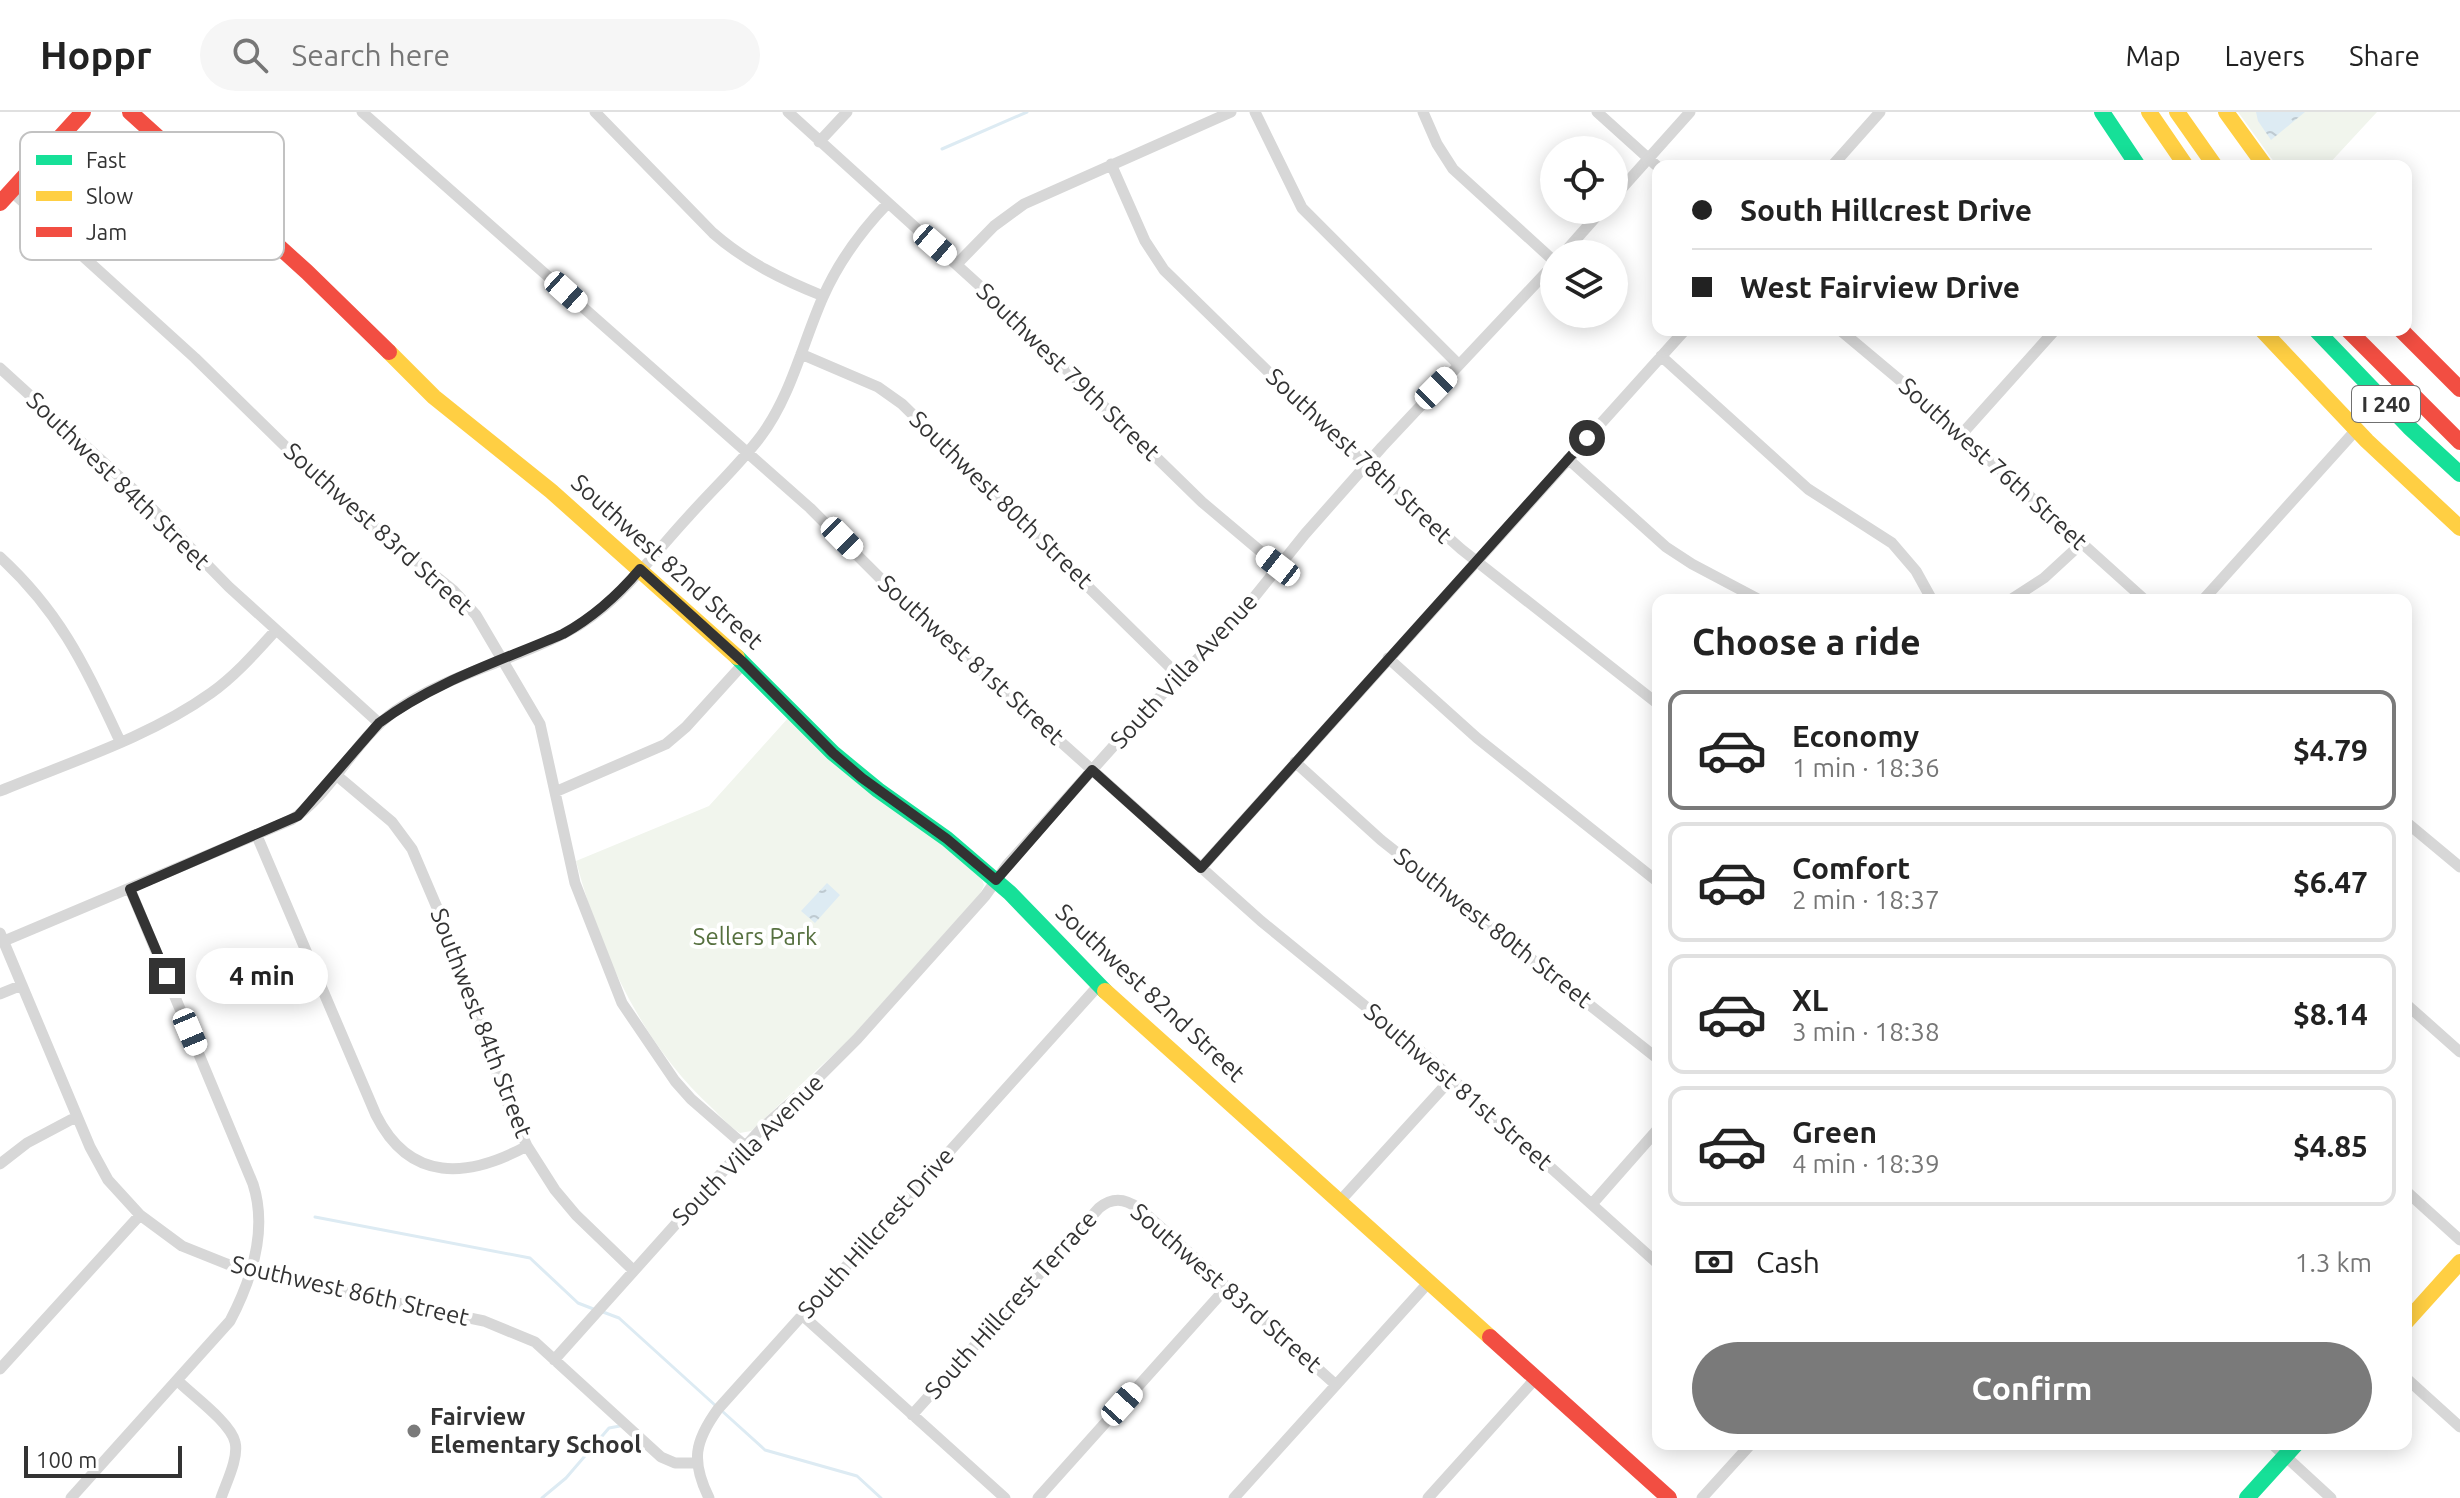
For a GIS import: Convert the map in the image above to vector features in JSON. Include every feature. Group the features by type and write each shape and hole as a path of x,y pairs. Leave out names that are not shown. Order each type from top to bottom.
{"main road":[{"path":"65,132 83,112"},
{"name":"Southwest 82nd Street","path":"130,112 152,132"},
{"path":"2102,112 2134,160"},
{"path":"2149,112 2182,160"},
{"path":"2177,112 2211,160"},
{"path":"2226,112 2261,160"},
{"path":"6,197 20,182"},
{"name":"Southwest 82nd Street","path":"284,251 434,397 551,491 640,569 744,663 833,753 996,880 1080,968 1669,1498"},
{"path":"2268,336 2356,430 2460,528"},
{"name":"I 240","path":"2322,336 2409,427 2460,474"},
{"name":"I 240","path":"2354,336 2460,442"},
{"path":"2407,336 2460,389"},
{"path":"2412,1315 2460,1262"},
{"path":"2247,1498 2290,1450"}],"street":[{"name":"Southwest 81st Street","path":"362,112 829,526 901,599 1201,868 1297,953 1393,1027 1452,1078 1652,1259"},
{"path":"595,112 734,251 765,271 823,296"},
{"name":"Southwest 79th Street","path":"788,112 957,264 1202,502 1278,566"},
{"path":"819,142 847,112"},
{"path":"957,264 1015,209 1231,112"},
{"path":"1255,112 1302,208 1459,365"},
{"path":"1423,112 1437,144 1453,169 1540,249"},
{"path":"1597,112 1652,162"},
{"path":"1655,160 1690,112"},
{"path":"1837,160 1880,112"},
{"name":"Southwest 78th Street","path":"1111,164 1145,241 1164,270 1366,465 1476,562 1652,699"},
{"path":"1628,185 1652,164"},
{"path":"2,937 130,889 298,816 379,723 433,688 583,623 607,604 746,453 770,421 823,296 848,249 888,203"},
{"path":"1575,240 1590,224"},
{"name":"Southwest 83rd Street","path":"80,260 195,358 337,497 453,590 476,615 540,724 575,883 622,1003 675,1081 745,1146"},
{"name":"South Villa Avenue","path":"554,1360 745,1146 857,1039 1092,770 1235,621 1278,566 1366,465 1540,277"},
{"path":"1201,868 1679,336"},
{"name":"Southwest 76th Street","path":"1847,336 1914,392 2138,594"},
{"path":"1961,435 2050,336"},
{"name":"Southwest 80th Street","path":"801,354 878,387 902,404 1180,677"},
{"path":"1661,356 1808,489 1892,543 1909,561 1928,594"},
{"name":"Southwest 84th Street","path":"0,368 133,489 209,568 379,723"},
{"path":"2208,594 2356,430"},
{"path":"1568,459 1666,547 1749,594"},
{"path":"2019,594 2044,578 2082,543"},
{"path":"0,557 42,599 67,634 90,675 120,741"},
{"path":"0,791 162,723 212,692 246,663 276,630"},
{"path":"1388,658 1477,738 1652,877"},
{"path":"555,792 666,744 686,727 744,663"},
{"name":"Southwest 80th Street","path":"1295,762 1381,840 1652,1054"},
{"name":"Southwest 84th Street","path":"335,774 392,822 418,859 450,938 504,1095 527,1146 555,1190 576,1215 633,1270"},
{"path":"2412,827 2460,867"},
{"path":"257,836 376,1115 390,1139 411,1156 448,1169 487,1165 527,1146"},
{"path":"71,1498 230,1321 251,1271 259,1238 258,1207 253,1184 130,889"},
{"name":"Southwest 86th Street","path":"2,937 76,1117 108,1180 140,1215 190,1249 251,1271 484,1321 535,1342 661,1457 675,1463 696,1463"},
{"path":"0,994 22,985"},
{"name":"South Hillcrest Drive","path":"696,1463 699,1442 708,1423 725,1401 1099,985"},
{"path":"2412,1009 2460,1052"},
{"path":"1340,1201 1452,1078"},
{"path":"0,1164 27,1143 76,1117"},
{"path":"1592,1204 1652,1136"},
{"path":"2412,1196 2460,1240"},
{"name":"Southwest 83rd Street","path":"1113,1200 1124,1200 1137,1207 1336,1385"},
{"name":"South Hillcrest Terrace","path":"912,1415 1084,1224 1103,1205 1113,1200"},
{"path":"0,1369 140,1215"},
{"path":"1234,1498 1429,1282"},
{"path":"1038,1498 1227,1287"},
{"path":"802,1315 1005,1498"},
{"path":"1428,1498 1536,1378"},
{"path":"178,1381 221,1421 235,1440 234,1456 221,1498"},
{"path":"2412,1383 2460,1427"},
{"path":"1702,1498 1746,1450"},
{"path":"2290,1450 2331,1498"},
{"path":"696,1463 709,1498"}],"green space":[{"path":"2238,112 2377,112 2333,160 2273,160"},
{"name":"Sellers Park","path":"789,717 981,877 984,885 980,894 849,1040 751,1131 740,1133 687,1083 645,1026 611,962 576,861 709,806"}],"water":[{"path":"2256,112 2305,112 2271,140 2258,121"},
{"path":"827,883 840,895 815,923 801,911"}],"waterway":[{"path":"942,149 1027,112"},
{"path":"315,1217 530,1258 578,1303 596,1310"},
{"path":"603,1312 619,1318 716,1406"},
{"path":"722,1411 765,1450 857,1476 881,1498"},
{"path":"542,1498 566,1478 609,1428 620,1426"}],"traffic: fast":[{"path":"2102,112 2134,160"},
{"path":"2322,336 2409,427 2460,474"},
{"path":"737,657 833,753 878,790 947,839 1010,893 1105,991"},
{"path":"2247,1498 2291,1450"}],"traffic: slow":[{"path":"2149,112 2182,160"},
{"path":"2177,112 2211,160"},
{"path":"2226,112 2261,160"},
{"path":"2268,336 2367,441 2460,528"},
{"path":"389,352 434,397 551,491 737,657"},
{"path":"1105,991 1490,1337"},
{"path":"2412,1315 2460,1262"}],"traffic: jam":[{"path":"65,132 83,112"},
{"path":"130,112 152,132"},
{"path":"0,203 20,181"},
{"path":"284,251 389,352"},
{"path":"2354,336 2460,442"},
{"path":"2407,336 2460,389"},
{"path":"1490,1337 1669,1498"}],"place":[{"name":"Fairview Elementary School","path":"414,1431"}],"route":[{"path":"167,976 130,889 298,816 389,715 433,688 583,623 624,588 640,569 744,663 833,753 996,880 1092,770 1201,868 1587,438"}]}
